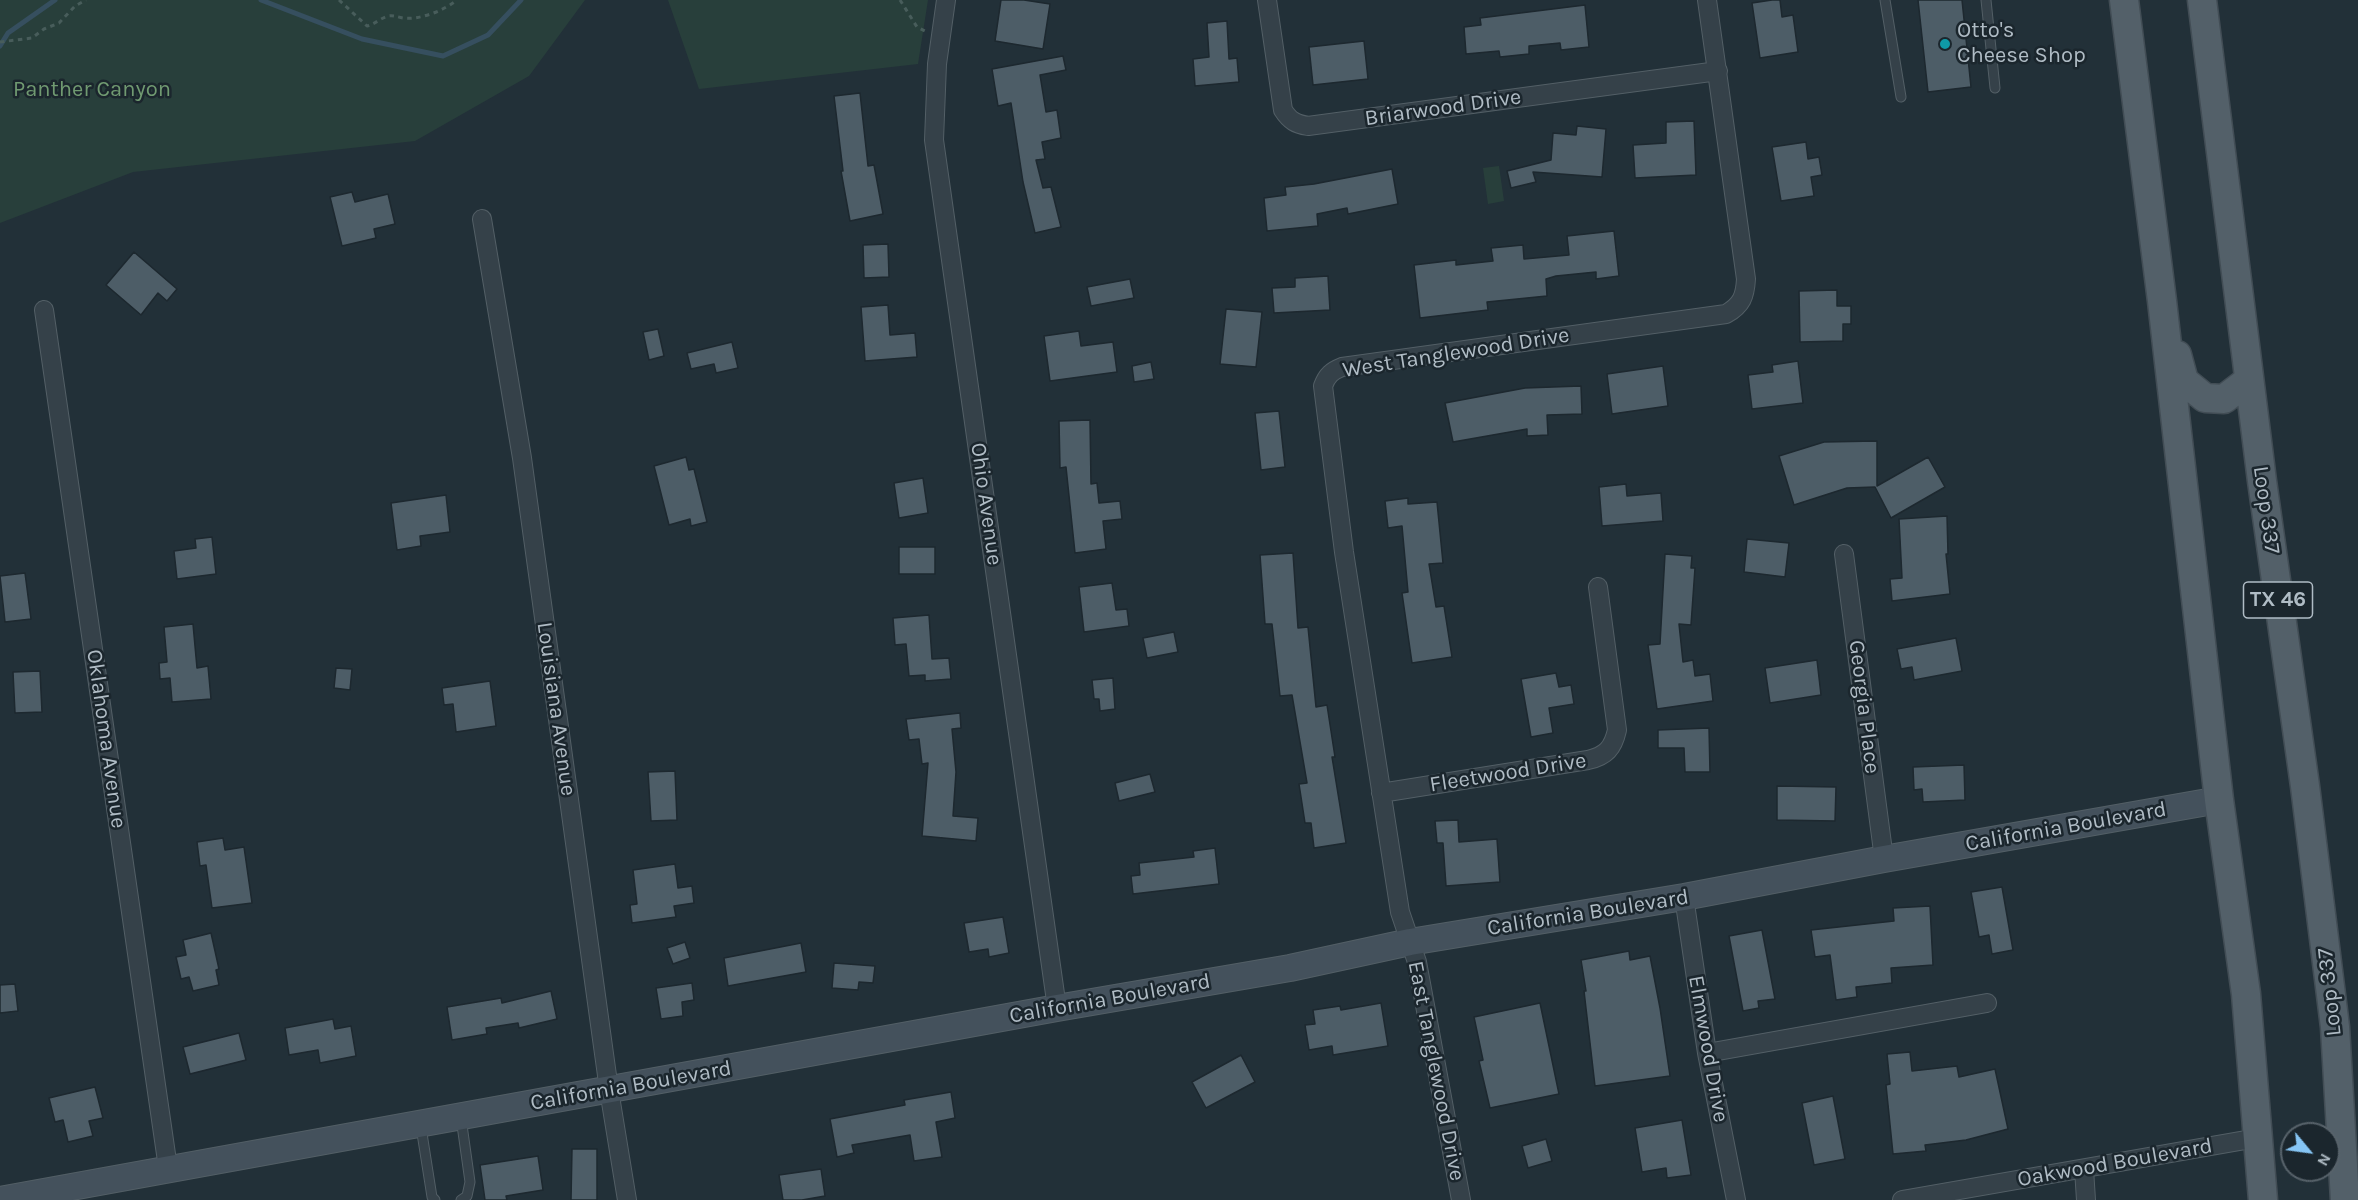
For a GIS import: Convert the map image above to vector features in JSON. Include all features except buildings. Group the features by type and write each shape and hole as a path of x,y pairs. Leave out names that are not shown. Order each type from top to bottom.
{"main road":[{"path":"2124,0 2162,301 2219,800 2246,994 2263,1200"},
{"name":"Loop 337","path":"2202,0 2262,482 2305,786 2335,1028 2345,1200"},
{"path":"2162,301 2184,381 2205,398 2224,399 2249,380"}],"street":[{"name":"Ohio Avenue","path":"946,0 937,64 934,140 1056,1008"},
{"name":"Briarwood Drive","path":"1267,0 1283,110 1296,124 1308,126 1718,71"},
{"name":"West Tanglewood Drive","path":"1410,942 1400,912 1381,793 1344,552 1323,386 1326,378 1333,371 1342,367 1726,314 1736,309 1742,301 1746,279 1707,0"},
{"name":"Louisiana Avenue","path":"482,219 523,465 609,1090 627,1200"},
{"name":"Oklahoma Avenue","path":"44,310 168,1168"},
{"name":"Georgia Place","path":"1844,554 1884,859"},
{"name":"Fleetwood Drive","path":"1381,793 1593,759 1608,752 1614,743 1617,730 1598,587"},
{"name":"California Boulevard","path":"0,1200 1056,1008 1290,968 1410,942 1684,897 2219,800"},
{"name":"Elmwood Drive","path":"1684,897 1707,1053 1736,1200"},
{"name":"East Tanglewood Drive","path":"1410,942 1417,962 1461,1200"},
{"path":"1707,1053 1987,1002"},
{"name":"Oakwood Boulevard","path":"1902,1200 2257,1138"},
{"path":"2084,1169 2086,1200"}],"lane":[{"path":"1885,0 1901,97"},
{"path":"1986,0 1995,88"},
{"path":"461,1116 470,1182 467,1196 461,1200"},
{"path":"420,1123 432,1197 435,1200"}],"path":[{"path":"0,42 32,38 58,23 75,6 86,0"},
{"path":"339,0 367,26 393,15 404,18 423,15 446,8 457,0"},
{"path":"900,0 917,27 941,36"}],"green space":[{"name":"Panther Canyon","path":"0,0 585,0 529,76 415,141 133,172 0,223"},
{"path":"668,0 928,0 918,64 699,89"},
{"path":"1499,166 1504,201 1488,204 1483,168"}],"waterway":[{"path":"0,46 8,33 55,0"},
{"path":"261,0 362,39 443,56 488,35 521,0"}],"place":[{"name":"Otto's Cheese Shop","path":"1945,44"}]}
